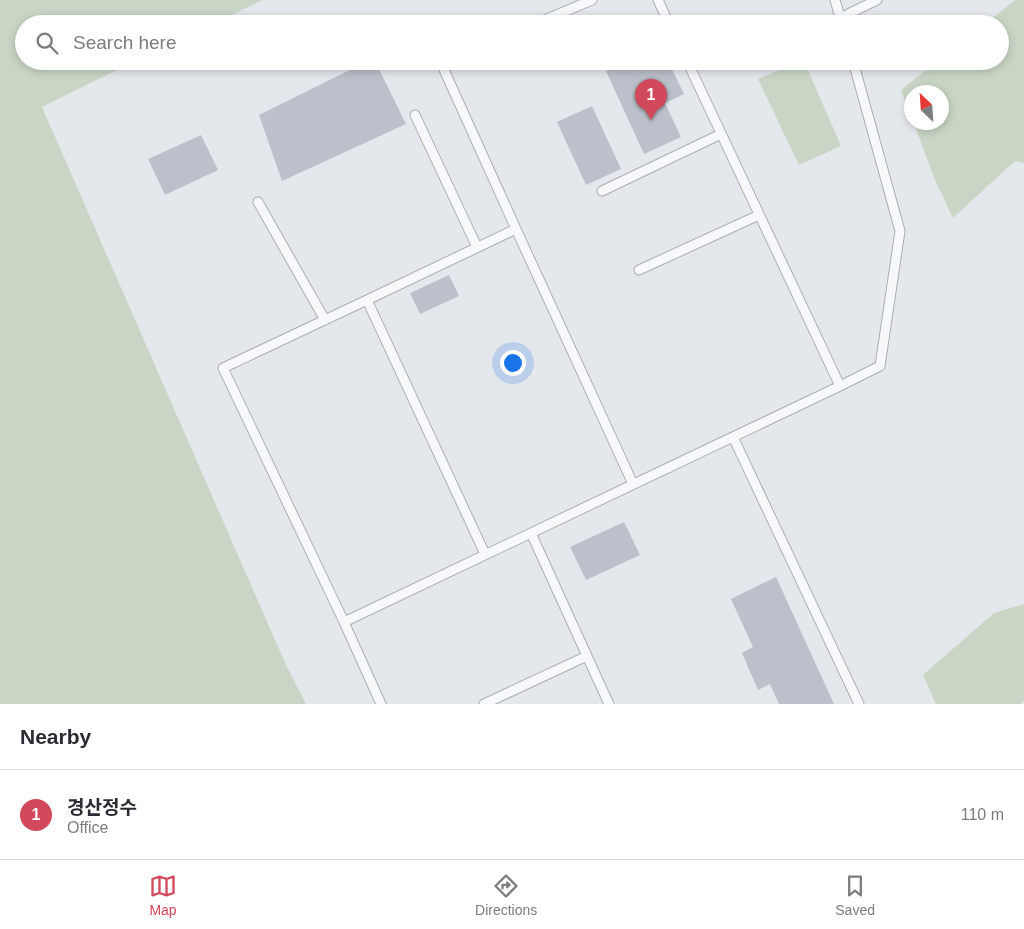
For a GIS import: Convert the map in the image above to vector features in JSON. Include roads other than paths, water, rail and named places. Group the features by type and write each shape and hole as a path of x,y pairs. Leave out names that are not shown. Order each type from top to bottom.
{"lane":[{"path":"556,15 592,0"},
{"path":"658,0 665,15"},
{"path":"835,0 839,15"},
{"path":"851,15 877,0"},
{"path":"443,70 633,484"},
{"path":"691,70 840,386"},
{"path":"344,622 880,366 900,231 855,70"},
{"path":"415,115 477,247"},
{"path":"602,191 721,134"},
{"path":"258,202 325,320"},
{"path":"639,270 759,215"},
{"path":"382,704 223,368 516,228"},
{"path":"367,300 485,554"},
{"path":"733,437 860,704"},
{"path":"531,533 609,704"},
{"path":"484,704 587,656"}],"place":[{"name":"경산정수","path":"651,120"}]}
